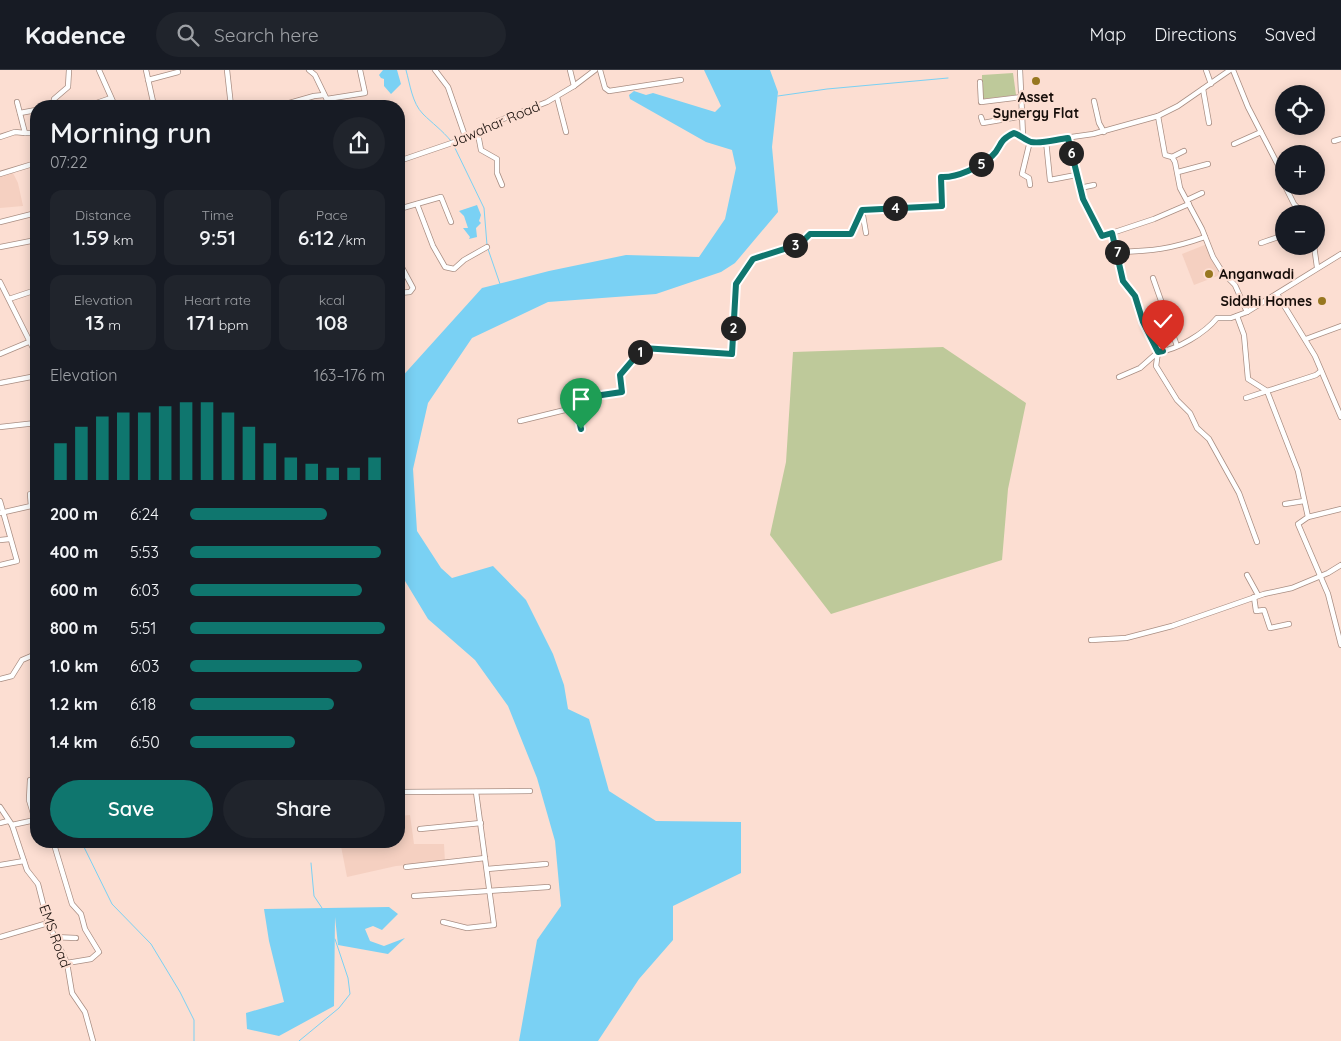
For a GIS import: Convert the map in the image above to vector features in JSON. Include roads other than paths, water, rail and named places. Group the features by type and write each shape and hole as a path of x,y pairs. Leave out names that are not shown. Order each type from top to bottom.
{"street":[{"path":"54,100 68,87 69,70"},
{"path":"100,70 111,98 105,100"},
{"path":"146,70 153,100"},
{"path":"227,70 230,100"},
{"path":"309,70 315,75 327,100"},
{"path":"300,100 314,96 325,97 365,92 360,70"},
{"path":"434,70 448,87 465,136"},
{"path":"570,70 574,86"},
{"name":"Jawahar Road","path":"405,159 491,128 504,118 557,96 595,70"},
{"path":"600,70 605,88 609,91 681,80"},
{"path":"1020,70 1023,136"},
{"path":"1206,70 1211,84"},
{"path":"862,210 942,206 941,177 957,175 986,161 994,155 1003,138 1014,133 1030,141 1068,138 1104,131 1158,116 1178,106 1232,70 1275,159"},
{"path":"148,80 178,72"},
{"path":"980,82 981,102 1022,97"},
{"path":"1203,89 1210,123"},
{"path":"557,96 566,132"},
{"path":"1094,101 1098,122 1104,131"},
{"path":"17,102 25,133"},
{"path":"20,113 30,111"},
{"path":"981,117 983,123 1023,116"},
{"path":"1158,116 1165,154 1172,157 1178,172 1180,188 1205,237 1212,257 1223,273 1235,284 1242,305 1247,312"},
{"path":"0,137 15,132 30,133"},
{"path":"1234,144 1261,132"},
{"path":"478,134 481,150 497,159 502,185"},
{"path":"1068,138 1080,188 1102,236 1154,219 1202,193"},
{"path":"1334,141 1341,139"},
{"path":"1030,141 1022,174 1028,178 1030,185"},
{"path":"1046,141 1050,180 1076,175"},
{"path":"1172,157 1184,151"},
{"path":"1178,172 1208,164"},
{"path":"0,174 30,165"},
{"path":"1080,188 1094,185"},
{"path":"405,207 441,197 451,222"},
{"path":"418,204 434,246 445,267 454,268 487,246"},
{"path":"862,210 866,233"},
{"path":"520,421 569,410 595,396 622,392 620,375 643,348 732,354 736,284 753,259 800,244 810,234 851,234 862,210"},
{"path":"0,222 30,214"},
{"path":"1112,233 1123,281 1135,296 1143,322 1158,352 1156,366 1177,400 1190,413 1197,428 1210,439 1239,493 1257,542"},
{"path":"1117,252 1159,251 1205,237"},
{"path":"1261,242 1275,238"},
{"path":"0,247 30,241"},
{"path":"1119,377 1140,368 1158,352 1177,346 1211,326 1217,318 1237,316 1247,312 1278,294 1317,267 1341,254"},
{"path":"1315,255 1317,267"},
{"path":"405,273 413,288 410,292 405,292"},
{"path":"1153,278 1177,346"},
{"path":"0,283 30,339"},
{"path":"9,300 30,292"},
{"path":"1278,294 1306,339 1341,417"},
{"path":"1237,316 1244,335 1248,379 1267,391 1290,448 1308,517"},
{"path":"1306,339 1341,326"},
{"path":"0,354 30,341"},
{"path":"1246,398 1316,375 1321,371"},
{"path":"0,383 30,377"},
{"path":"576,406 581,429"},
{"path":"0,427 30,424"},
{"path":"0,502 17,561 0,565"},
{"path":"1285,504 1304,502"},
{"path":"2,512 30,506"},
{"path":"1341,509 1308,517 1298,524 1311,558 1321,575 1339,627 1341,645"},
{"path":"0,540 10,539"},
{"path":"1091,640 1126,638 1206,615 1256,596 1292,588 1341,565"},
{"path":"1247,575 1256,596 1256,611 1264,610 1270,628 1289,624"},
{"path":"0,679 12,676 22,660 30,657"},
{"path":"30,780 30,800"},
{"path":"405,792 530,791"},
{"path":"443,922 466,928 494,925 476,792"},
{"name":"EMS Road","path":"0,807 12,825 27,870 38,884 48,923 66,963 72,993 85,1012 93,1041"},
{"path":"0,823 8,821"},
{"path":"12,825 30,821"},
{"path":"420,829 481,823"},
{"path":"55,848 72,904 81,914 85,929 99,952 91,959 66,963"},
{"path":"406,867 485,858"},
{"path":"0,865 24,861"},
{"path":"487,869 546,864"},
{"path":"414,896 548,887"},
{"path":"0,937 48,923"},
{"path":"53,937 76,938"}],"water":[{"path":"383,70 397,70 401,84 391,94 384,86 384,79 379,75"},
{"path":"704,70 770,70 778,92 772,147 778,212 735,263 721,272 656,294 548,302 472,338 428,403 413,469 417,531 441,568 452,578 493,566 526,600 553,654 564,685 568,709 589,719 609,791 656,821 741,822 741,873 673,906 673,940 639,979 598,1041 519,1041 537,940 561,906 555,841 537,778 508,706 475,660 428,619 405,581 405,373 482,288 549,271 626,255 699,257 725,219 736,168 732,150 706,142 630,99 629,95 634,91 646,95 653,93 715,112 721,106"},
{"path":"477,205 481,215 479,221 481,223 476,228 477,237 469,239 470,237 463,228 468,228 464,216 459,211"},
{"path":"389,907 398,914 382,930 373,926 365,929 370,941 384,946 405,938 388,954 338,945 335,917 334,1006 279,1036 247,1029 246,1013 284,1002 269,941 264,909"}],"waterway":[{"path":"406,70 419,110 451,141"},
{"path":"778,96 827,89 948,78"},
{"path":"453,144 484,208 487,245"},
{"path":"488,249 500,284"},
{"path":"84,848 112,904 151,944 180,992 194,1020 194,1041"},
{"path":"311,863 314,896 322,908"},
{"path":"299,1041 339,1008 350,994 348,978 335,939"}],"place":[{"name":"Asset Synergy Flat","path":"1036,81"},
{"name":"Anganwadi","path":"1209,274"},
{"name":"Siddhi Homes","path":"1322,301"}]}
